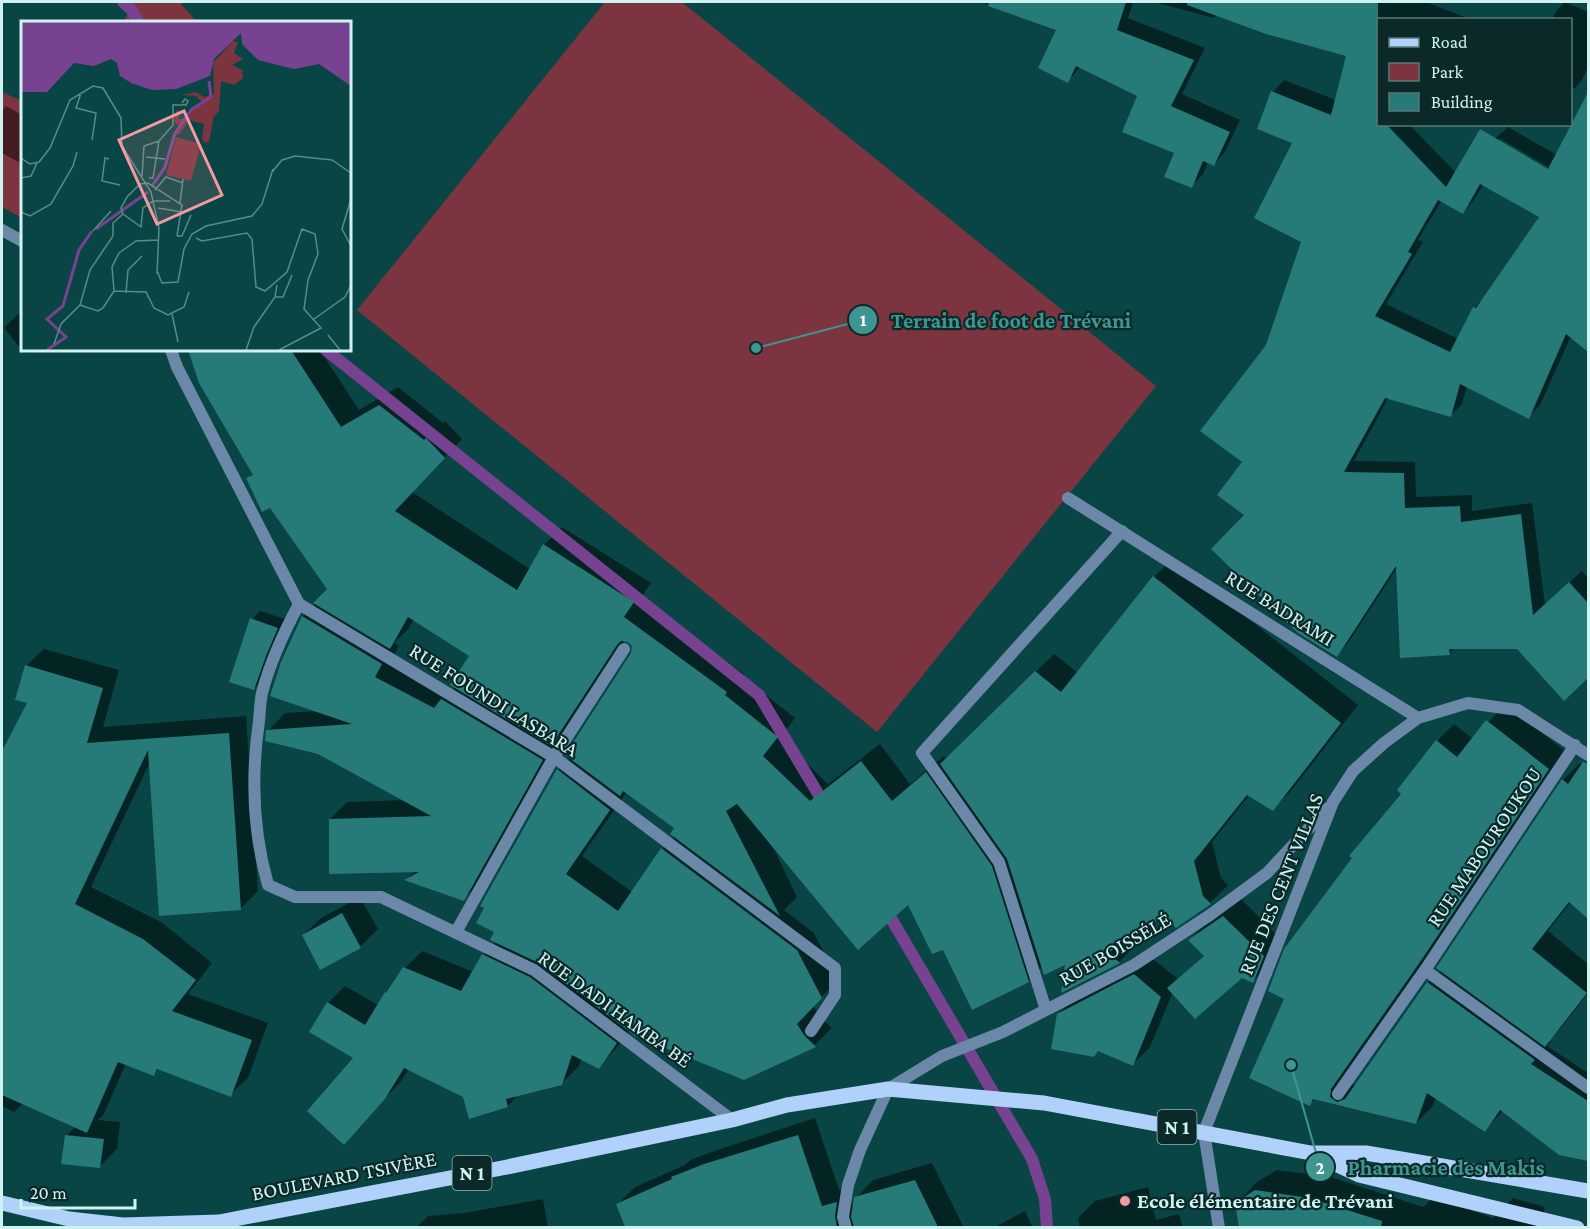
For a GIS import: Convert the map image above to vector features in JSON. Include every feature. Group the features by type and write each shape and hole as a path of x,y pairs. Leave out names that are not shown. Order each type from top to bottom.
{"main road":[{"name":"BOULEVARD TSIVÈRE","path":"2,1203 69,1219 123,1225 247,1222 732,1120 787,1105 888,1089 1044,1103 1204,1132"},
{"name":"N 1","path":"1204,1132 1311,1152 1366,1153 1588,1191"},
{"name":"N 1","path":"1311,1152 1359,1175 1577,1227"}],"street":[{"path":"2,230 21,240"},
{"path":"171,351 177,367 299,604"},
{"name":"RUE BADRAMI","path":"1068,498 1418,718"},
{"path":"1046,1010 999,862 922,753 1122,531"},
{"name":"RUE FOUNDI LASBARA","path":"299,604 554,757 835,968 835,994 811,1031"},
{"name":"RUE DADI HAMBA BÉ","path":"299,604 283,634 262,694 255,749 256,830 268,885 295,897 381,897 534,970 732,1120"},
{"path":"456,932 554,757 624,650"},
{"name":"RUE DES CENT VILLAS","path":"1204,1132 1333,802 1353,771 1384,743 1418,718 1467,703 1518,710 1588,755"},
{"name":"RUE MABOUROUKOU","path":"1338,1094 1425,970 1575,745"},
{"name":"RUE BOISSÉLÉ","path":"888,1089 942,1056 1003,1032 1134,965 1210,915 1267,873 1333,802"},
{"path":"1425,970 1588,1088"},
{"path":"846,1227 843,1217 848,1185 860,1150 888,1089"},
{"path":"1204,1132 1219,1227"}],"green space":[{"path":"132,2 181,2 196,21 124,21 131,9"},
{"path":"605,2 682,2 1156,386 877,732 357,310"},
{"path":"2,92 21,101 21,217 2,207"}],"building":[{"path":"989,2 1126,2 1117,30 1194,60 1171,106 1230,132 1214,166 1203,161 1192,188 1164,177 1174,153 1122,132 1137,96 1076,66 1068,83 1038,68 1056,30 988,6"},
{"path":"1187,2 1378,2 1377,126 1388,126 1446,187 1480,129 1548,169 1588,92 1588,352 1566,334 1529,419 1460,384 1451,417 1385,398 1344,472 1404,473 1405,508 1460,506 1461,522 1521,514 1533,615 1569,582 1588,603 1588,678 1564,701 1517,649 1449,649 1450,655 1400,658 1396,566 1337,657 1298,633 1211,549 1244,515 1217,495 1242,462 1200,431 1266,345 1301,242 1254,218 1292,143 1257,129 1271,91 1331,115 1346,56 1266,34 1187,5","holes":["1480,184 1539,217 1476,308 1473,307 1450,352 1375,316 1412,254 1408,252 1438,200 1463,214"]},
{"path":"188,351 292,351 341,427 379,405 424,440 426,438 445,458 395,511 517,590 543,544 634,602 624,617 727,692 725,695 778,737 763,756 810,801 861,761 892,801 926,772 992,866 1029,982 972,1010 943,950 932,954 908,905 858,950 737,804 726,811 780,916 670,834 674,828 623,791 620,796 565,755 631,653 632,646 628,642 621,641 617,645 551,746 450,685 469,656 408,617 390,649 313,603 327,589 270,508 262,512 246,478 253,475 199,383"},
{"path":"1153,576 1341,723 1273,811 1247,795 1194,861 1203,896 1211,904 1176,928 1164,916 1108,953 1120,963 1061,993 1065,965 1044,975 1007,859 940,764 1035,671 1061,692"},
{"path":"302,616 382,664 375,677 434,708 441,699 543,760 464,901 404,880 419,872 329,874 329,819 431,816 318,754 265,741 266,730 352,724 270,696 281,662"},
{"path":"250,618 278,628 254,690 229,682"},
{"path":"25,665 103,688 87,743 229,733 241,910 159,916 148,750 75,904 143,939 196,980 172,1011 252,1040 231,1097 157,1069 154,1076 118,1062 87,1133 2,1095 2,751 27,703 15,700"},
{"path":"1486,720 1549,769 1418,965 1331,1089 1330,1097 1337,1102 1345,1099 1427,982 1535,1060 1531,1064 1588,1101 1588,1161 1559,1155 1500,1110 1485,1132 1427,1093 1416,1124 1313,1099 1310,1106 1249,1078 1284,999 1268,991 1284,949 1352,858 1349,856 1401,794 1397,790 1436,740 1457,757"},
{"path":"1583,762 1588,763 1588,919 1569,902 1532,949 1587,993 1545,1047 1436,968 1562,779 1568,784"},
{"path":"557,769 610,810 566,874 618,911 661,848 797,950 822,998 797,1024 816,1047 744,1080 635,1036 539,963 490,940 494,932 476,923 484,908 480,906"},
{"path":"342,913 361,948 320,970 302,935"},
{"path":"1223,916 1264,956 1253,983 1242,978 1195,1019 1167,988 1204,956 1188,940"},
{"path":"482,954 530,977 617,1043 599,1069 572,1055 562,1085 506,1099 508,1107 469,1119 463,1097 404,1068 385,1099 344,1145 307,1111 353,1058 309,1032 327,1002 365,1025 403,967 461,991"},
{"path":"1134,974 1161,997 1133,1066 1098,1051 1094,1057 1051,1049 1057,1014"},
{"path":"65,1135 104,1139 100,1168 61,1164"},
{"path":"798,1135 822,1206 837,1202 835,1216 837,1227 625,1227 616,1204 672,1179 671,1177 704,1164"},
{"path":"915,1180 938,1227 854,1227 851,1217 854,1197"},
{"path":"1255,1190 1309,1198 1382,1221 1381,1227 1239,1227 1235,1203"}],"waterway":[{"path":"123,2 131,9 137,21"},
{"path":"327,351 759,695 826,807"},
{"path":"885,908 1032,1159 1045,1199 1047,1228"}],"place":[{"name":"Terrain de foot de Trévani","path":"756,348"},
{"name":"Pharmacie des Makis","path":"1291,1065"},
{"name":"Ecole élémentaire de Trévani","path":"1125,1201"}]}
